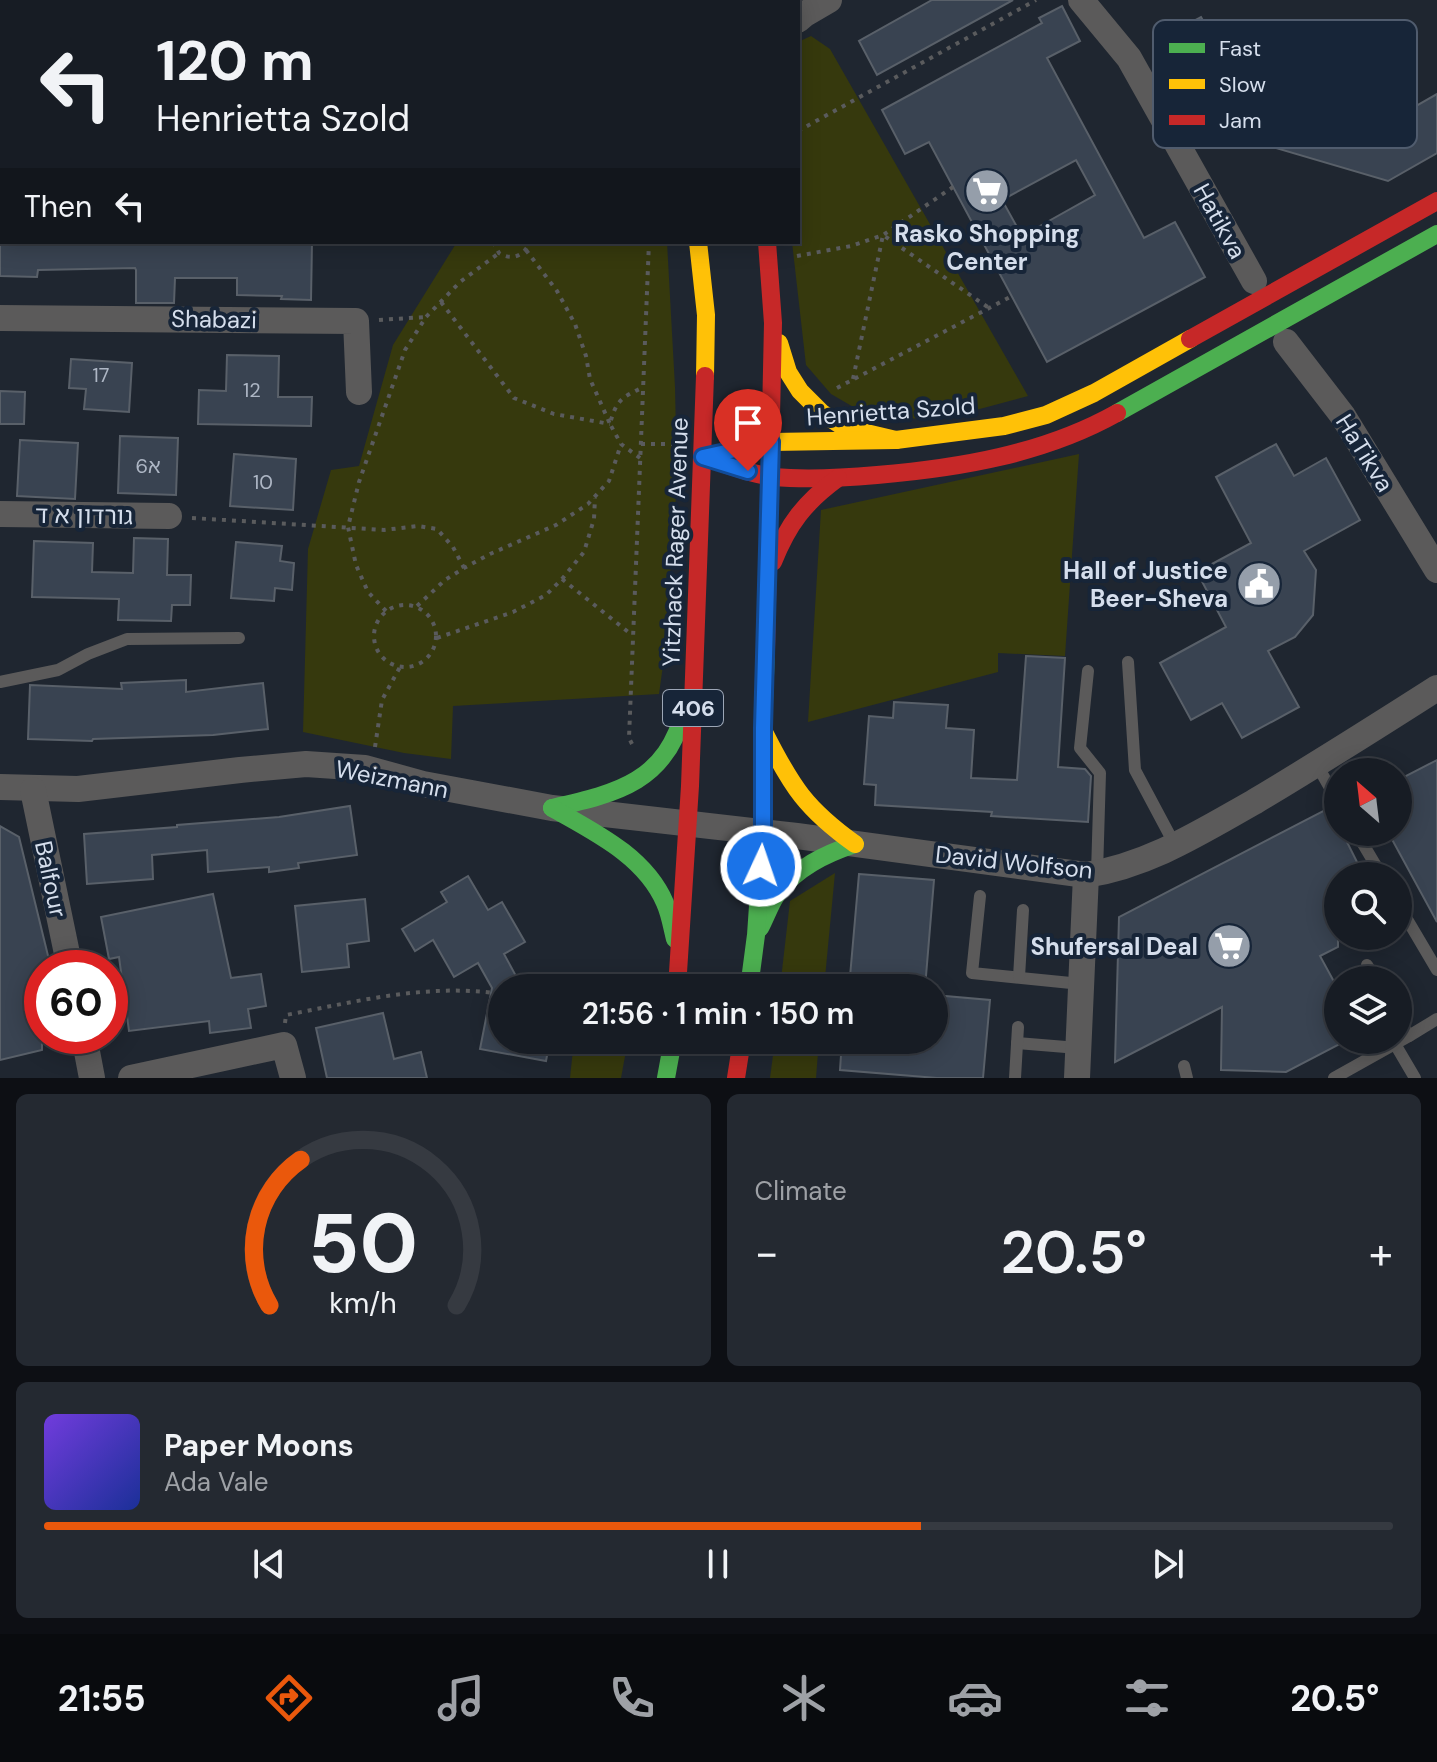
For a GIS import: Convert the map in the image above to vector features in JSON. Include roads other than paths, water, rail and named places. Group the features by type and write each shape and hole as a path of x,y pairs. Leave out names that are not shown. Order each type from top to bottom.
{"main road":[{"name":"Henrietta Szold","path":"703,457 771,442 896,440 1004,426 1046,415 1094,393 1437,201"},
{"path":"703,457 770,477 838,478 958,466 1056,442 1107,419 1437,234"},
{"name":"Yitzhack Rager Avenue","path":"678,974 688,825 703,457 706,315 698,244"},
{"path":"751,974 763,832 773,323 769,251"},
{"path":"773,323 788,372 800,391 822,413 845,428 896,440"},
{"path":"768,573 783,536 800,510 816,493 838,478"},
{"path":"552,808 597,797 647,775 678,734 694,669"},
{"path":"763,728 800,796 825,823 855,844"},
{"path":"552,808 615,845 645,872 664,900 680,959"},
{"path":"756,935 777,895 805,866 855,844"},
{"path":"666,1078 670,1054"},
{"path":"736,1078 740,1054"}],"street":[{"path":"800,16 829,0"},
{"name":"Hatikva","path":"1081,0 1129,58 1153,101"},
{"name":"Hatikva","path":"1179,148 1254,281"},
{"name":"Shabazi","path":"0,318 356,321 359,392"},
{"name":"HaTikva","path":"1286,342 1343,416 1437,570"},
{"name":"גורדון א ד","path":"0,514 169,516"},
{"name":"David Wolfson","path":"688,825 1092,874 1114,870 1176,847 1317,765 1437,688"},
{"name":"Weizmann","path":"0,787 78,789 306,764 372,770 443,789 552,808 688,825"},
{"name":"Balfour","path":"33,790 66,950"},
{"path":"1077,1078 1081,984 1092,874"},
{"path":"131,1078 284,1045 293,1078"},
{"path":"87,1054 92,1078"}],"lane":[{"path":"0,682 58,670 127,639 239,638"},
{"path":"1128,662 1135,770 1176,847"},
{"path":"1088,671 1080,748 1100,773 1092,874"},
{"path":"1317,765 1324,777"},
{"path":"980,896 972,973 1081,984"},
{"path":"1019,977 1023,910"},
{"path":"1412,928 1437,970"},
{"path":"1412,1034 1437,1019"},
{"path":"1015,1078 1018,1027"},
{"path":"1017,1043 1078,1048"},
{"path":"1334,1078 1377,1054"},
{"path":"1401,1054 1415,1078"}],"place":[{"name":"Rasko Shopping Center","path":"987,191"},
{"name":"Hall of Justice Beer-Sheva","path":"1259,584"},
{"name":"Shufersal Deal","path":"1229,946"}]}
